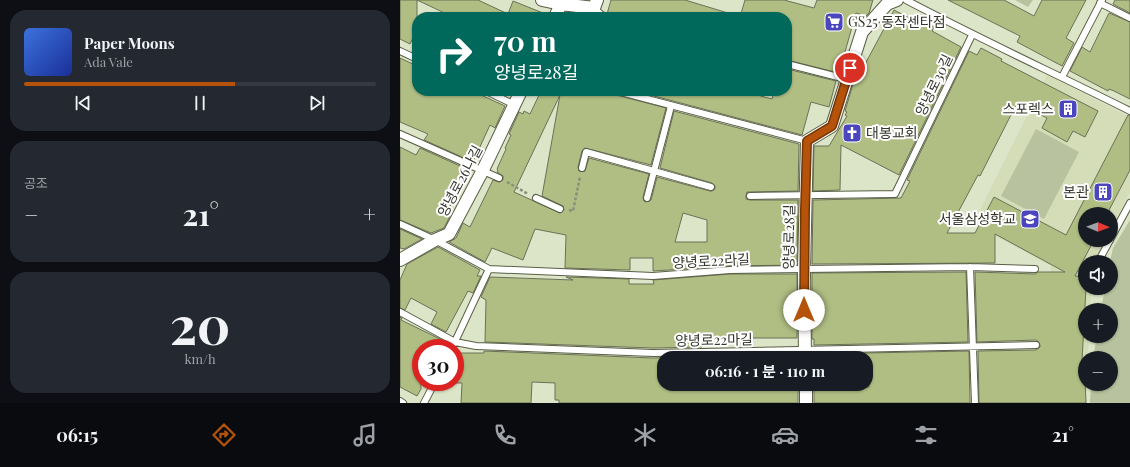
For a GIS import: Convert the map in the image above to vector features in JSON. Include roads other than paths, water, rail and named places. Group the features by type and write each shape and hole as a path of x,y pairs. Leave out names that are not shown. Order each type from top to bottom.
{"street":[{"path":"542,0 561,4 595,4"},
{"path":"807,141 832,126 862,32 887,4 897,0"},
{"path":"557,12 561,4"},
{"name":"양녕로26나길","path":"400,260 435,240 449,234 483,170 518,96"},
{"name":"양녕로28길","path":"805,351 804,270 807,141"},
{"path":"806,391 806,403"}],"lane":[{"path":"906,0 972,35 1130,111"},
{"path":"1062,77 1101,2 1130,18"},
{"name":"양녕로30길","path":"805,195 895,194 972,35"},
{"path":"400,51 412,57"},
{"path":"792,65 846,79"},
{"path":"496,96 514,105"},
{"path":"635,96 807,141"},
{"path":"647,198 672,106"},
{"path":"400,134 499,178"},
{"path":"582,168 586,152 711,187"},
{"path":"750,196 805,195"},
{"path":"536,198 560,209"},
{"path":"1118,226 1130,204"},
{"name":"양녕로22라길","path":"400,224 435,240 489,269 653,276 730,270 970,267 1035,269"},
{"path":"970,267 975,403"},
{"path":"457,339 489,269"},
{"name":"양녕로22마길","path":"400,312 444,339"},
{"name":"양녕로22마길","path":"464,345 657,353"},
{"name":"양녕로22마길","path":"868,351 973,346 1036,345"},
{"path":"424,403 430,391"}],"place":[{"name":"GS25 동작센타점","path":"834,22"},
{"name":"스포렉스","path":"1068,109"},
{"name":"대봉교회","path":"852,133"},
{"name":"본관","path":"1103,192"},
{"name":"서울삼성학교","path":"1030,219"}]}
